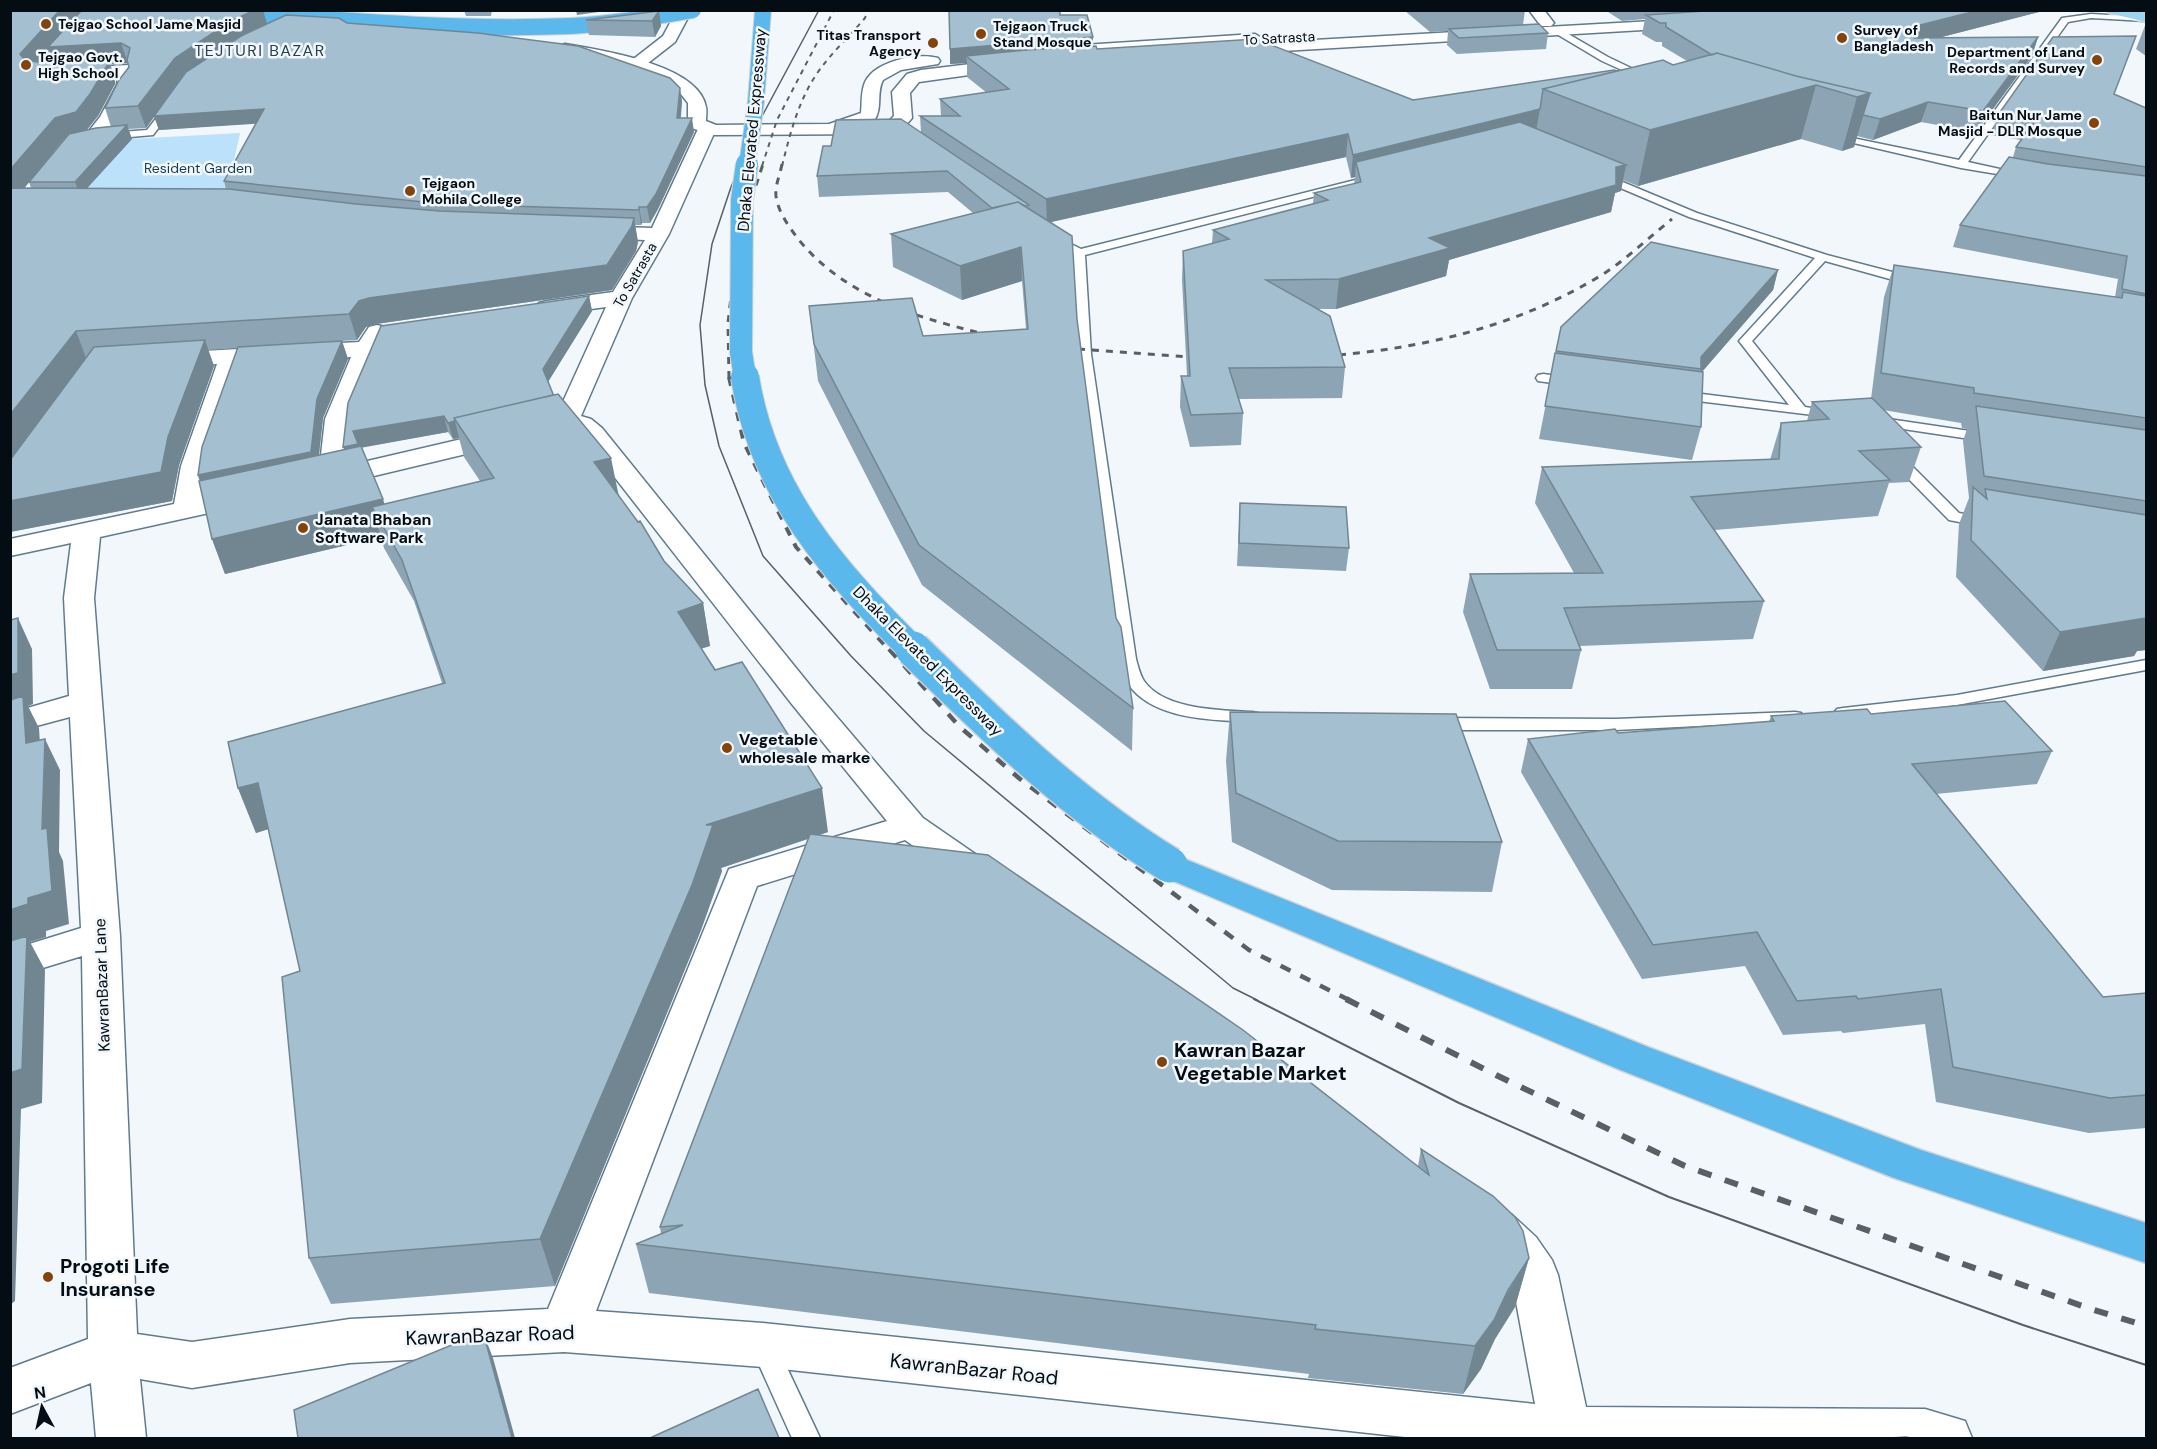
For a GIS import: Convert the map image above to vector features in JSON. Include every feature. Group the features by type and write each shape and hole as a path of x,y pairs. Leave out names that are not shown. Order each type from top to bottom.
{"highway":[{"path":"206,10 513,27 617,22 693,10"},
{"name":"Dhaka Elevated Expressway","path":"763,10 756,101 742,200 741,352 749,402 761,442 778,483 807,530 871,608 1004,738 1125,837 1170,865 1633,1058 1910,1165 2146,1243"}],"main road":[{"path":"2114,10 2145,16"}],"street":[{"path":"89,137 108,118 121,90 126,87 124,81 128,70 45,75 38,73 97,10"},
{"path":"637,64 669,39 685,10"},
{"path":"189,14 519,43"},
{"path":"816,129 854,123 868,117 875,78 889,69 1547,21 1705,19"},
{"path":"546,46 606,56 637,64 680,84 696,102 697,124 707,129 898,129 903,118 901,92 905,85 926,68"},
{"name":"To Satrasta","path":"566,422 621,298 658,234 707,129"},
{"path":"576,231 658,234"},
{"path":"527,311 621,298"},
{"path":"332,478 338,419 366,349 376,333 400,329"},
{"path":"142,362 366,349"},
{"path":"187,509 194,466 232,357"},
{"path":"10,548 332,478 566,422 582,424 593,433 802,696 910,826 1008,895"},
{"name":"KawranBazar Lane","path":"86,532 79,598 101,936 113,1352 122,1438"},
{"path":"10,723 86,702"},
{"path":"564,1330 742,878 910,826"},
{"path":"10,964 101,936"},
{"path":"1468,1210 1498,1230 1520,1251 1535,1275 1567,1435"},
{"name":"KawranBazar Road","path":"113,1352 192,1365 350,1341 564,1330 764,1345 1567,1435 1925,1433 1947,1438"},
{"path":"10,1391 113,1352"}],"lane":[{"path":"1961,165 2065,20 2091,16 2145,16"},
{"path":"1547,21 1605,59 1659,84"},
{"path":"89,137 150,133 175,98"},
{"path":"1819,134 2040,180"},
{"path":"1079,253 1392,174"},
{"path":"1595,174 1693,215 1823,257 1932,286"},
{"path":"1060,239 1079,253 1087,366 1127,659 1138,685 1155,698 1177,708 1271,718"},
{"path":"1800,410 1744,341 1823,257"},
{"path":"1543,378 1590,384"},
{"path":"1660,393 1845,417"},
{"path":"1998,524 1954,517 1857,418 2006,441"},
{"path":"1419,724 1523,726 1706,723 1817,715 1957,700 2146,664"},
{"path":"764,1345 806,1438"}],"green space":[{"name":"Resident Garden","path":"240,133 225,202 28,199 74,142"}],"building":[{"path":"10,10 60,10 20,54 24,59 37,62 108,58 108,64 76,112 55,118 10,170"},
{"path":"82,10 255,10 231,21 175,58 138,106 105,108 119,80 129,67 127,60 130,48 121,43 48,47"},
{"path":"949,10 1060,10 1060,15 1087,15 1093,37 950,49"},
{"path":"1720,10 1980,10 1912,27 1914,38 2038,37 1983,111 1928,102 1880,119 1863,115 1870,93 1796,76 1717,53 1712,55 1666,27 1666,23 1660,23 1646,15"},
{"path":"659,11 652,21 586,20"},
{"path":"286,15 339,18 347,23 478,33 578,46 670,78 680,88 677,118 692,118 656,194 647,207 639,207 639,210 443,204 224,181 264,109 154,116 186,72 241,36"},
{"path":"1539,24 1548,33 1459,38 1449,29"},
{"path":"2136,36 2114,94 2146,108 2146,167 2016,147 2035,121 1998,115 2053,37"},
{"path":"1256,39 1413,100 1617,71 1543,89 1540,109 1353,155 1348,134 1046,199 920,116 960,116 940,99 1009,89 966,56 1026,50 1096,46 1097,49"},
{"path":"1717,53 1796,76 1870,93 1857,97 1816,85 1650,130 1543,89 1663,60 1673,65"},
{"path":"901,119 1029,205 1025,206 1018,202 992,208 947,171 817,176 823,146 831,146 836,120"},
{"path":"1520,122 1626,165 1616,167 1616,185 1429,238 1450,248 1339,279 1266,280 1330,316 1345,367 1229,368 1243,413 1191,415 1181,376 1190,376 1183,251 1229,239 1213,230 1328,200 1314,193 1361,182 1356,162"},
{"path":"127,125 75,182 29,182 69,134"},
{"path":"2009,157 2146,176 2146,294 2122,289 2127,256 1960,225"},
{"path":"10,188 229,189 440,211 634,218 632,226 607,265 369,298 359,301 349,314 76,331 10,415"},
{"path":"1018,202 1072,236 1077,319 1116,618 1121,627 1133,708 919,545 814,344 809,306 912,298 923,336 1028,329 1021,247 960,266 891,234"},
{"path":"1651,242 1778,270 1701,357 1701,369 1556,351 1561,327"},
{"path":"1894,265 2122,298 2123,292 2146,296 2146,418 1974,393 1974,388 1881,373"},
{"path":"589,296 543,369 553,395 454,418 455,421 448,423 444,416 353,431 358,444 343,447 348,403 381,326"},
{"path":"205,340 168,437 161,472 10,501 10,460 94,347"},
{"path":"342,341 317,399 311,452 198,475 202,447 238,347"},
{"path":"1555,353 1703,372 1701,427 1545,406"},
{"path":"558,394 611,458 594,462 638,522 640,521 664,561 703,603 678,612 715,670 742,662 822,788 706,825 713,825 692,885 540,1239 309,1258 282,977 300,971 258,783 238,788 228,742 445,683 402,560 372,507 494,478 454,418"},
{"path":"1872,398 1921,447 1859,451 1890,480 1691,497 1764,601 1564,608 1581,650 1497,650 1470,574 1603,573 1542,467 1779,459 1781,423 1829,419 1812,402"},
{"path":"1976,406 2146,430 2146,501 1984,476"},
{"path":"361,446 383,499 212,539 199,481"},
{"path":"1973,487 1987,499 1985,489 2146,515 2146,618 2060,632 1971,540"},
{"path":"1240,503 1346,507 1349,548 1239,543"},
{"path":"18,618 18,673 10,675 10,620"},
{"path":"23,696 26,743 45,739 42,829 47,828 52,891 28,898 28,904 10,910 10,700"},
{"path":"2005,701 2052,751 1912,764 2103,997 2146,993 2146,1095 2110,1098 1953,1067 1941,989 1858,999 1856,996 1797,1001 1757,932 1653,945 1528,739 1615,729 1618,733 1774,721 1771,716 1867,709 1871,714"},
{"path":"1230,712 1456,714 1502,842 1338,841 1236,793"},
{"path":"810,834 988,855 1243,1030 1429,1175 1421,1149 1493,1196 1515,1217 1523,1231 1529,1258 1508,1290 1494,1320 1475,1346 1315,1329 1316,1325 636,1244 683,1225 660,1227"},
{"path":"27,936 22,1069 10,1073 10,941"},
{"path":"483,1332 512,1438 298,1438 294,1410"},
{"path":"758,1389 779,1438 650,1438"}],"tram line":[{"path":"819,10 760,120 731,187 712,244 700,325 705,385 719,446 763,556 851,656 924,731 1233,988 1257,1000"},
{"path":"1254,999 1459,1103 1669,1197 2023,1325 2146,1365"}],"railway":[{"path":"762,166 777,120 834,10"},
{"path":"782,166 795,119 810,85 827,60 865,18 868,10"},
{"path":"729,378 728,323 737,244 763,164"},
{"path":"782,164 776,192 777,202 784,219 799,240 840,278 887,304 913,314 993,336"},
{"path":"1325,356 1397,348 1432,341 1502,322 1535,309 1568,294 1610,270 1672,219"},
{"path":"1064,348 1202,358"},
{"path":"729,377 744,443 796,547 890,651"},
{"path":"889,649 960,727 1020,779 1249,950 1349,1000"},
{"path":"1346,999 1496,1075 1685,1166 2088,1308 2146,1326"}],"place":[{"name":"Tejgao School Jame Masjid","path":"46,24"},
{"name":"Tejgaon Truck Stand Mosque","path":"981,34"},
{"name":"Survey of Bangladesh","path":"1842,38"},
{"name":"Titas Transport Agency","path":"933,43"},
{"name":"Department of Land Records and Survey","path":"2097,60"},
{"name":"Tejgao Govt. High School","path":"26,65"},
{"name":"Baitun Nur Jame Masjid - DLR Mosque","path":"2094,123"},
{"name":"Tejgaon Mohila College","path":"410,191"},
{"name":"Janata Bhaban Software Park","path":"303,528"},
{"name":"Vegetable wholesale marke","path":"727,748"},
{"name":"Kawran Bazar Vegetable Market","path":"1162,1062"},
{"name":"Progoti Life Insuranse","path":"48,1277"}],"district":[{"name":"TEJTURI BAZAR","path":"260,50"}]}
